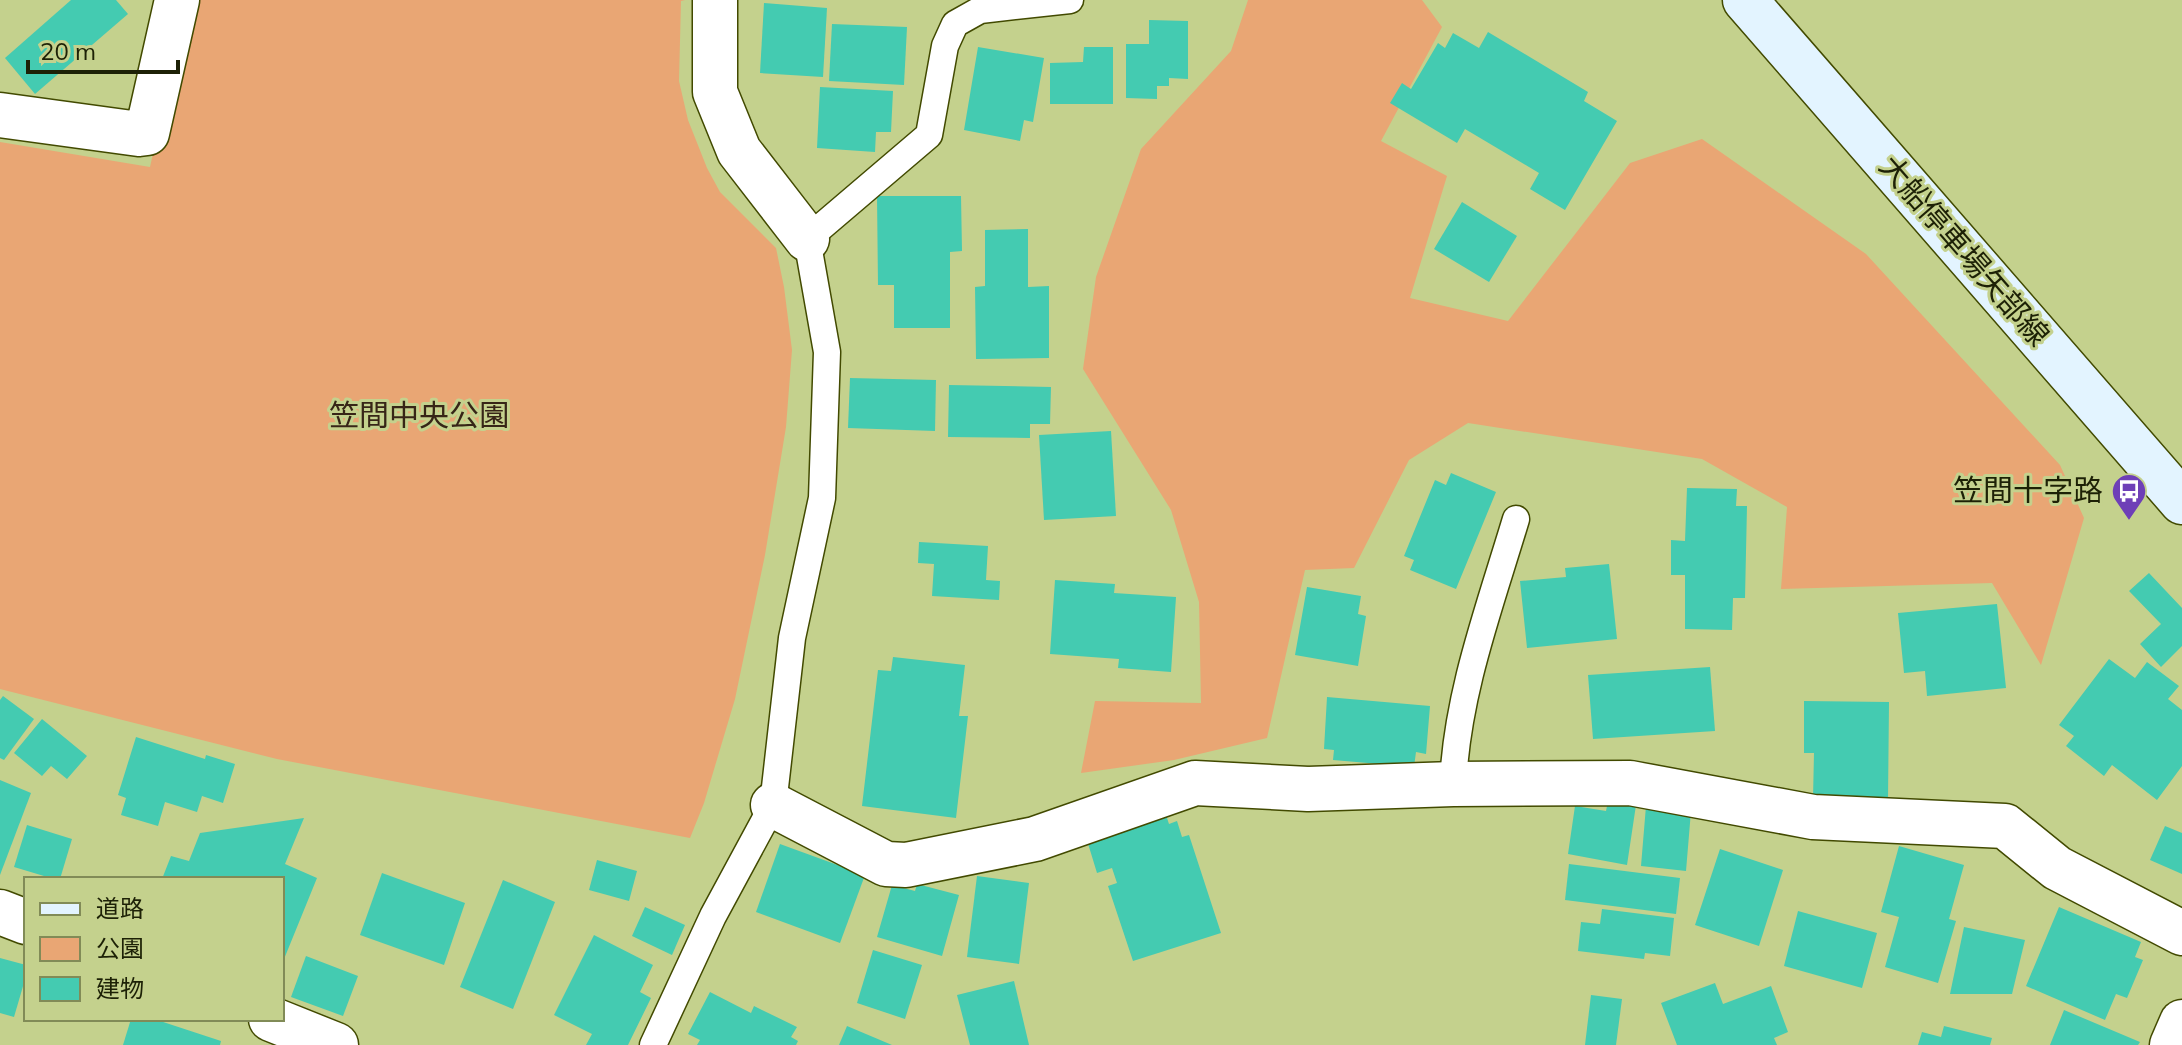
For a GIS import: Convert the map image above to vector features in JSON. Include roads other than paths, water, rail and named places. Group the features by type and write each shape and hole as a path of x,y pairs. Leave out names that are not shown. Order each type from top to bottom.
{"main road":[{"name":"大船停車場矢部線","path":"1745,0 2182,502"}],"street":[{"path":"0,115 147,133 177,0"},
{"path":"715,0 715,92 739,151 807,239"},
{"path":"773,805 886,864 906,865 1035,839 1195,783 1308,789 1630,783 1813,817 2005,826 2057,868 2182,933"},
{"path":"0,912 24,921"},
{"path":"276,1021 336,1045"},
{"path":"2172,1045 2182,1022"}],"lane":[{"path":"653,1045 713,916 773,805 792,638 822,498 827,352 807,239 929,135 945,46 955,24 980,10 1070,0"},
{"path":"1453,784 1454,750 1469,677 1516,519"}],"place":[{"name":"笠間十字路","path":"2129,522"}],"park label":[{"name":"笠間中央公園","path":"419,416"}]}
